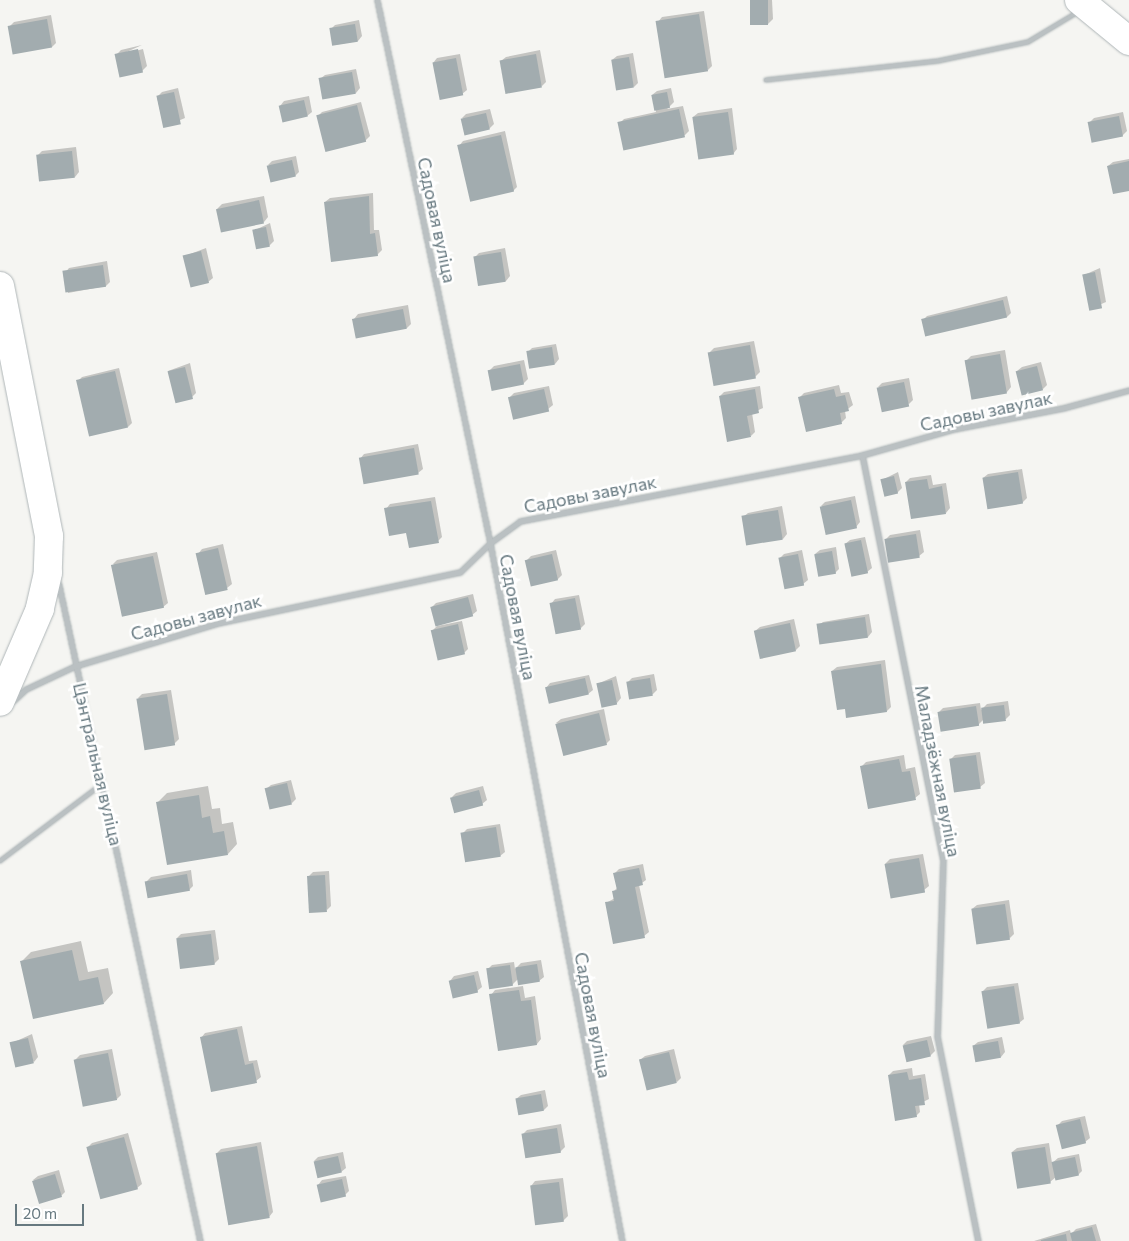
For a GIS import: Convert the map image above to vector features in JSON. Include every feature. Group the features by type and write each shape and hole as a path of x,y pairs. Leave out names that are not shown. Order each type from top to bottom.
{"main road":[{"path":"1083,3 1129,41"},
{"name":"Цэнтральная вуліца","path":"0,286 49,536"},
{"path":"3,704 40,609 48,573 49,536"}],"street":[{"name":"Садовая вуліца","path":"377,0 490,543 622,1241"},
{"name":"Садовы завулак","path":"3,704 26,689 75,666 218,623 460,572 490,543 520,521 862,455 954,429 1063,408 1129,390"},
{"name":"Маладзёжная вуліца","path":"862,455 943,859 937,1036 978,1241"},
{"name":"Цэнтральная вуліца","path":"49,536 75,666 104,783 200,1241"}],"lane":[{"path":"766,80 938,61 1028,42 1083,3"},
{"path":"0,861 104,783"}],"building":[{"path":"750,0 768,0 768,25 750,25"},
{"path":"699,14 708,71 665,78 656,21"},
{"path":"47,19 52,48 13,55 8,26"},
{"path":"355,24 358,42 332,46 329,28"},
{"path":"138,49 143,72 120,77 115,54"},
{"path":"536,54 542,87 505,94 500,60"},
{"path":"629,57 634,88 616,90 611,60"},
{"path":"456,58 463,95 440,100 432,63"},
{"path":"352,72 356,94 322,100 319,78"},
{"path":"174,92 181,124 163,128 156,96"},
{"path":"667,92 670,108 654,111 651,95"},
{"path":"304,100 308,117 282,122 279,106"},
{"path":"357,105 366,142 325,152 316,115"},
{"path":"679,109 685,137 623,150 617,122"},
{"path":"728,112 734,155 698,160 692,117"},
{"path":"486,113 490,130 464,135 461,119"},
{"path":"1119,116 1123,137 1092,143 1088,122"},
{"path":"501,135 514,192 470,202 457,145"},
{"path":"72,151 75,178 39,182 36,155"},
{"path":"292,160 296,177 270,182 267,166"},
{"path":"1129,161 1129,191 1113,194 1107,166"},
{"path":"369,196 370,234 375,233 378,256 331,262 324,202"},
{"path":"259,200 264,223 221,233 216,209"},
{"path":"266,227 270,247 256,249 252,230"},
{"path":"201,251 209,283 191,288 183,256"},
{"path":"501,252 506,282 478,286 473,256"},
{"path":"103,265 106,287 65,292 62,271"},
{"path":"1095,272 1102,308 1089,311 1082,274"},
{"path":"1003,300 1007,318 925,336 921,319"},
{"path":"403,309 407,329 356,339 352,319"},
{"path":"750,345 756,378 714,386 708,352"},
{"path":"552,347 555,365 529,369 526,351"},
{"path":"1000,354 1007,393 971,400 965,360"},
{"path":"520,364 524,385 492,391 488,370"},
{"path":"1037,366 1043,390 1022,396 1016,371"},
{"path":"185,367 193,399 176,403 168,371"},
{"path":"115,371 128,428 89,437 76,380"},
{"path":"904,382 909,406 882,412 877,388"},
{"path":"544,389 549,411 513,420 508,397"},
{"path":"755,389 759,413 747,416 751,437 727,442 719,396"},
{"path":"834,389 836,397 845,395 849,411 840,413 842,424 806,432 798,397"},
{"path":"414,448 419,475 364,484 359,458"},
{"path":"1018,472 1023,504 987,509 982,478"},
{"path":"894,476 898,494 884,497 880,479"},
{"path":"927,479 929,489 942,486 946,514 911,519 905,482"},
{"path":"851,500 857,528 826,535 820,507"},
{"path":"431,501 439,543 409,548 406,533 389,536 384,508"},
{"path":"778,510 783,540 746,545 741,516"},
{"path":"916,534 920,558 888,563 884,539"},
{"path":"861,540 868,573 851,577 844,544"},
{"path":"218,548 228,590 205,595 196,553"},
{"path":"832,551 836,574 818,577 814,554"},
{"path":"552,554 558,580 531,587 525,560"},
{"path":"798,554 804,585 784,589 778,558"},
{"path":"153,556 164,608 122,617 111,565"},
{"path":"468,597 473,616 436,626 430,607"},
{"path":"575,598 581,629 556,634 549,603"},
{"path":"865,617 868,638 819,645 816,624"},
{"path":"790,623 796,651 760,659 754,631"},
{"path":"458,624 465,654 438,661 431,630"},
{"path":"881,664 887,712 846,718 845,709 837,710 831,671"},
{"path":"585,678 589,695 549,704 545,687"},
{"path":"650,678 653,696 629,700 626,682"},
{"path":"612,680 617,704 602,708 596,683"},
{"path":"167,694 175,745 145,750 136,699"},
{"path":"1004,705 1006,721 983,724 981,708"},
{"path":"976,706 979,726 941,732 937,712"},
{"path":"599,713 607,745 563,756 555,724"},
{"path":"976,755 981,789 954,792 949,759"},
{"path":"899,759 902,772 910,771 916,800 868,809 860,766"},
{"path":"287,783 292,804 270,810 265,788"},
{"path":"479,790 483,805 454,813 450,798"},
{"path":"199,795 202,818 210,816 213,833 224,831 228,855 167,865 156,802"},
{"path":"496,827 501,857 465,862 460,833"},
{"path":"919,858 925,892 891,899 885,864"},
{"path":"639,868 643,885 635,887 645,938 613,944 605,902 614,901 612,891 617,890 613,873"},
{"path":"187,874 190,891 148,898 145,881"},
{"path":"325,875 327,912 309,913 307,876"},
{"path":"1005,904 1010,940 976,944 971,909"},
{"path":"211,934 215,965 180,969 176,938"},
{"path":"72,950 79,981 98,977 104,1004 33,1019 20,961"},
{"path":"537,964 540,982 518,985 515,967"},
{"path":"510,965 513,986 489,989 486,968"},
{"path":"474,975 478,993 453,998 449,981"},
{"path":"1014,986 1020,1024 987,1029 981,991"},
{"path":"519,990 521,1001 531,1000 537,1045 498,1051 489,994"},
{"path":"237,1029 245,1065 253,1063 257,1083 211,1092 200,1037"},
{"path":"28,1038 34,1063 15,1068 9,1042"},
{"path":"927,1040 931,1057 906,1062 903,1046"},
{"path":"998,1041 1001,1058 975,1062 972,1046"},
{"path":"669,1052 677,1083 647,1091 639,1059"},
{"path":"108,1053 117,1100 83,1107 74,1060"},
{"path":"907,1072 909,1080 921,1078 925,1105 915,1106 917,1117 895,1121 888,1075"},
{"path":"541,1094 544,1111 518,1115 515,1099"},
{"path":"1080,1119 1086,1143 1062,1149 1056,1125"},
{"path":"557,1128 561,1153 525,1158 521,1134"},
{"path":"124,1137 138,1189 100,1199 86,1147"},
{"path":"257,1146 270,1218 228,1225 216,1153"},
{"path":"1045,1147 1051,1184 1017,1189 1011,1152"},
{"path":"338,1156 342,1173 317,1178 314,1162"},
{"path":"1075,1157 1079,1176 1055,1181 1052,1162"},
{"path":"55,1174 62,1197 39,1204 32,1181"},
{"path":"342,1179 346,1197 321,1202 317,1185"},
{"path":"559,1182 564,1222 535,1225 530,1186"},
{"path":"1092,1227 1096,1241 1072,1241 1070,1233"},
{"path":"1066,1234 1067,1241 1041,1241 1041,1240"}]}
